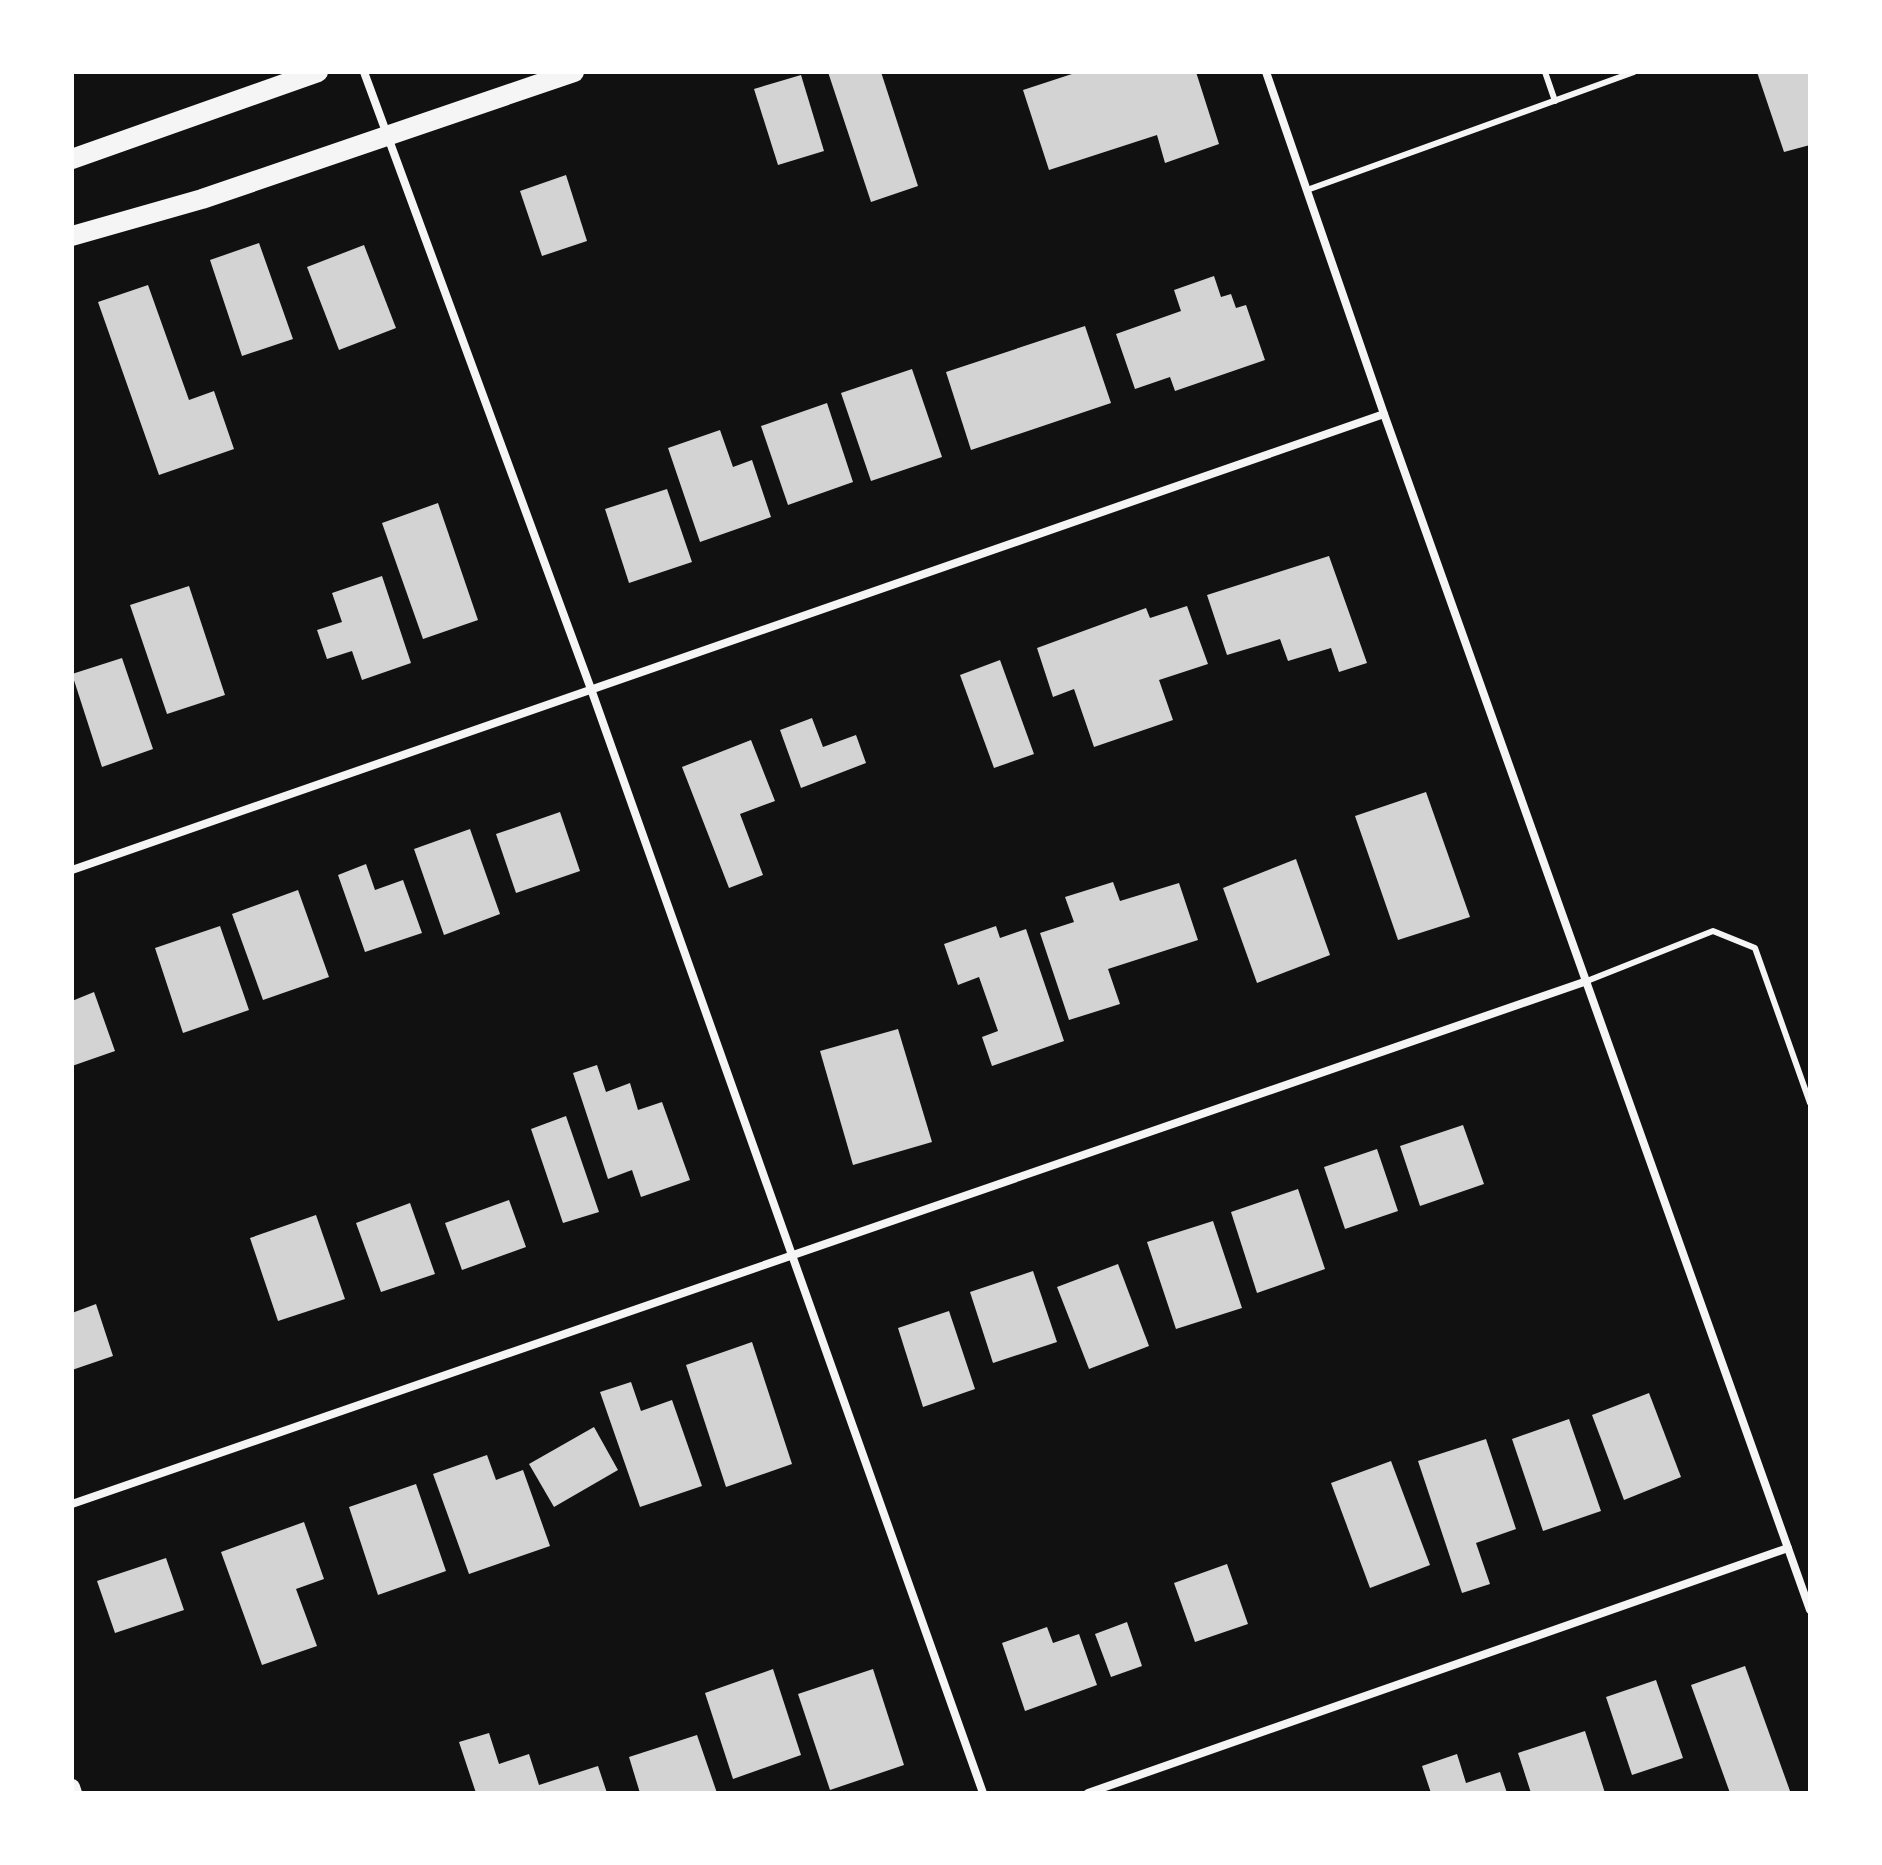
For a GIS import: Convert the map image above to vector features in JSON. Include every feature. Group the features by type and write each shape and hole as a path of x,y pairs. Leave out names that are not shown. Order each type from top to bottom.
{"main road":[{"path":"72,159 318,72"},
{"path":"72,236 202,199 574,72"},
{"path":"72,1787 74,1793"}],"street":[{"path":"364,72 591,689 983,1793"},
{"path":"1266,72 1384,414 1810,1610"},
{"path":"72,870 1384,414"},
{"path":"72,1504 1587,981"},
{"path":"1088,1793 1788,1548"}],"lane":[{"path":"1545,72 1555,101"},
{"path":"1307,190 1634,72"},
{"path":"1587,981 1713,931 1755,948 1810,1103"}],"building":[{"path":"828,72 881,72 918,186 871,202"},
{"path":"1078,72 1196,72 1219,144 1165,163 1157,135 1049,170 1023,90"},
{"path":"1757,72 1810,72 1810,145 1784,152"},
{"path":"801,75 824,151 778,165 754,89"},
{"path":"566,175 587,241 542,256 520,191"},
{"path":"259,243 293,339 242,356 210,260"},
{"path":"364,245 396,328 339,350 307,267"},
{"path":"1214,276 1221,297 1231,294 1236,308 1246,305 1265,360 1175,391 1170,377 1135,389 1116,334 1181,311 1174,290"},
{"path":"148,285 189,400 214,391 234,449 159,475 98,302"},
{"path":"1085,326 1111,403 971,450 946,372"},
{"path":"912,369 942,457 871,481 841,393"},
{"path":"827,403 853,482 788,505 761,426"},
{"path":"720,430 733,467 752,460 771,517 700,542 668,448"},
{"path":"667,489 692,562 629,583 605,509"},
{"path":"438,503 478,620 423,639 382,523"},
{"path":"1329,556 1367,663 1339,672 1331,648 1288,661 1280,639 1227,655 1207,595"},
{"path":"382,576 411,663 362,680 352,651 327,659 317,630 342,622 332,593"},
{"path":"189,586 225,695 167,714 130,605"},
{"path":"1187,606 1208,664 1159,680 1173,720 1094,747 1074,689 1053,697 1037,648 1146,608 1150,618"},
{"path":"122,658 153,749 102,767 72,674"},
{"path":"1000,660 1034,754 994,768 960,675"},
{"path":"812,718 823,747 856,735 866,763 801,788 780,730"},
{"path":"751,740 775,801 740,814 763,875 729,888 682,767"},
{"path":"1426,792 1470,917 1398,940 1355,816"},
{"path":"560,812 580,871 516,893 496,834"},
{"path":"470,829 500,914 444,935 414,849"},
{"path":"1296,859 1330,955 1257,983 1223,888"},
{"path":"366,864 375,890 403,880 422,933 365,952 338,875"},
{"path":"1113,882 1120,901 1179,883 1198,940 1108,969 1120,1004 1069,1020 1040,933 1074,922 1065,897"},
{"path":"298,890 329,977 263,1000 232,914"},
{"path":"220,926 249,1010 183,1033 155,948"},
{"path":"996,926 1000,938 1026,929 1064,1041 992,1066 982,1037 998,1031 979,977 958,985 944,944"},
{"path":"94,992 115,1051 72,1066 72,1001"},
{"path":"898,1029 932,1142 853,1165 820,1051"},
{"path":"597,1065 606,1092 630,1083 638,1110 662,1102 690,1180 641,1197 632,1170 608,1179 573,1073"},
{"path":"566,1116 599,1212 563,1223 531,1129"},
{"path":"1463,1125 1484,1184 1420,1206 1400,1146"},
{"path":"1377,1149 1398,1211 1345,1229 1324,1167"},
{"path":"1298,1189 1325,1269 1257,1293 1231,1212"},
{"path":"509,1200 526,1247 462,1270 445,1223"},
{"path":"410,1203 435,1274 381,1292 356,1223"},
{"path":"316,1215 345,1299 278,1321 250,1238"},
{"path":"1213,1221 1242,1308 1176,1329 1147,1242"},
{"path":"1118,1264 1149,1346 1089,1369 1057,1287"},
{"path":"1033,1271 1057,1342 993,1363 970,1292"},
{"path":"96,1304 113,1356 72,1370 72,1313"},
{"path":"949,1311 975,1389 923,1407 898,1328"},
{"path":"752,1342 792,1464 726,1487 686,1365"},
{"path":"631,1382 641,1411 672,1400 702,1486 640,1507 600,1392"},
{"path":"1649,1393 1681,1477 1624,1500 1592,1415"},
{"path":"1569,1419 1601,1511 1543,1531 1512,1439"},
{"path":"594,1427 618,1470 554,1507 529,1464"},
{"path":"1486,1439 1516,1529 1476,1543 1490,1584 1462,1593 1418,1461"},
{"path":"487,1455 496,1480 523,1470 550,1546 469,1574 433,1474"},
{"path":"1391,1461 1430,1565 1370,1588 1331,1483"},
{"path":"416,1484 446,1571 378,1595 349,1507"},
{"path":"304,1522 324,1579 296,1589 317,1646 262,1665 221,1552"},
{"path":"166,1558 184,1610 115,1633 97,1581"},
{"path":"1227,1564 1248,1624 1195,1642 1174,1583"},
{"path":"1127,1622 1142,1666 1111,1677 1095,1634"},
{"path":"1047,1627 1053,1643 1079,1634 1097,1685 1025,1711 1002,1643"},
{"path":"1745,1666 1790,1791 1785,1793 1730,1793 1691,1685"},
{"path":"773,1669 801,1755 733,1779 705,1693"},
{"path":"873,1669 904,1765 830,1790 798,1694"},
{"path":"1656,1680 1683,1758 1632,1775 1606,1697"},
{"path":"1585,1731 1605,1793 1531,1793 1518,1753"},
{"path":"489,1733 499,1764 529,1754 539,1785 598,1766 607,1793 476,1793 459,1742"},
{"path":"697,1735 717,1793 640,1793 629,1757"},
{"path":"1457,1754 1466,1783 1500,1772 1507,1793 1431,1793 1422,1766"}]}
